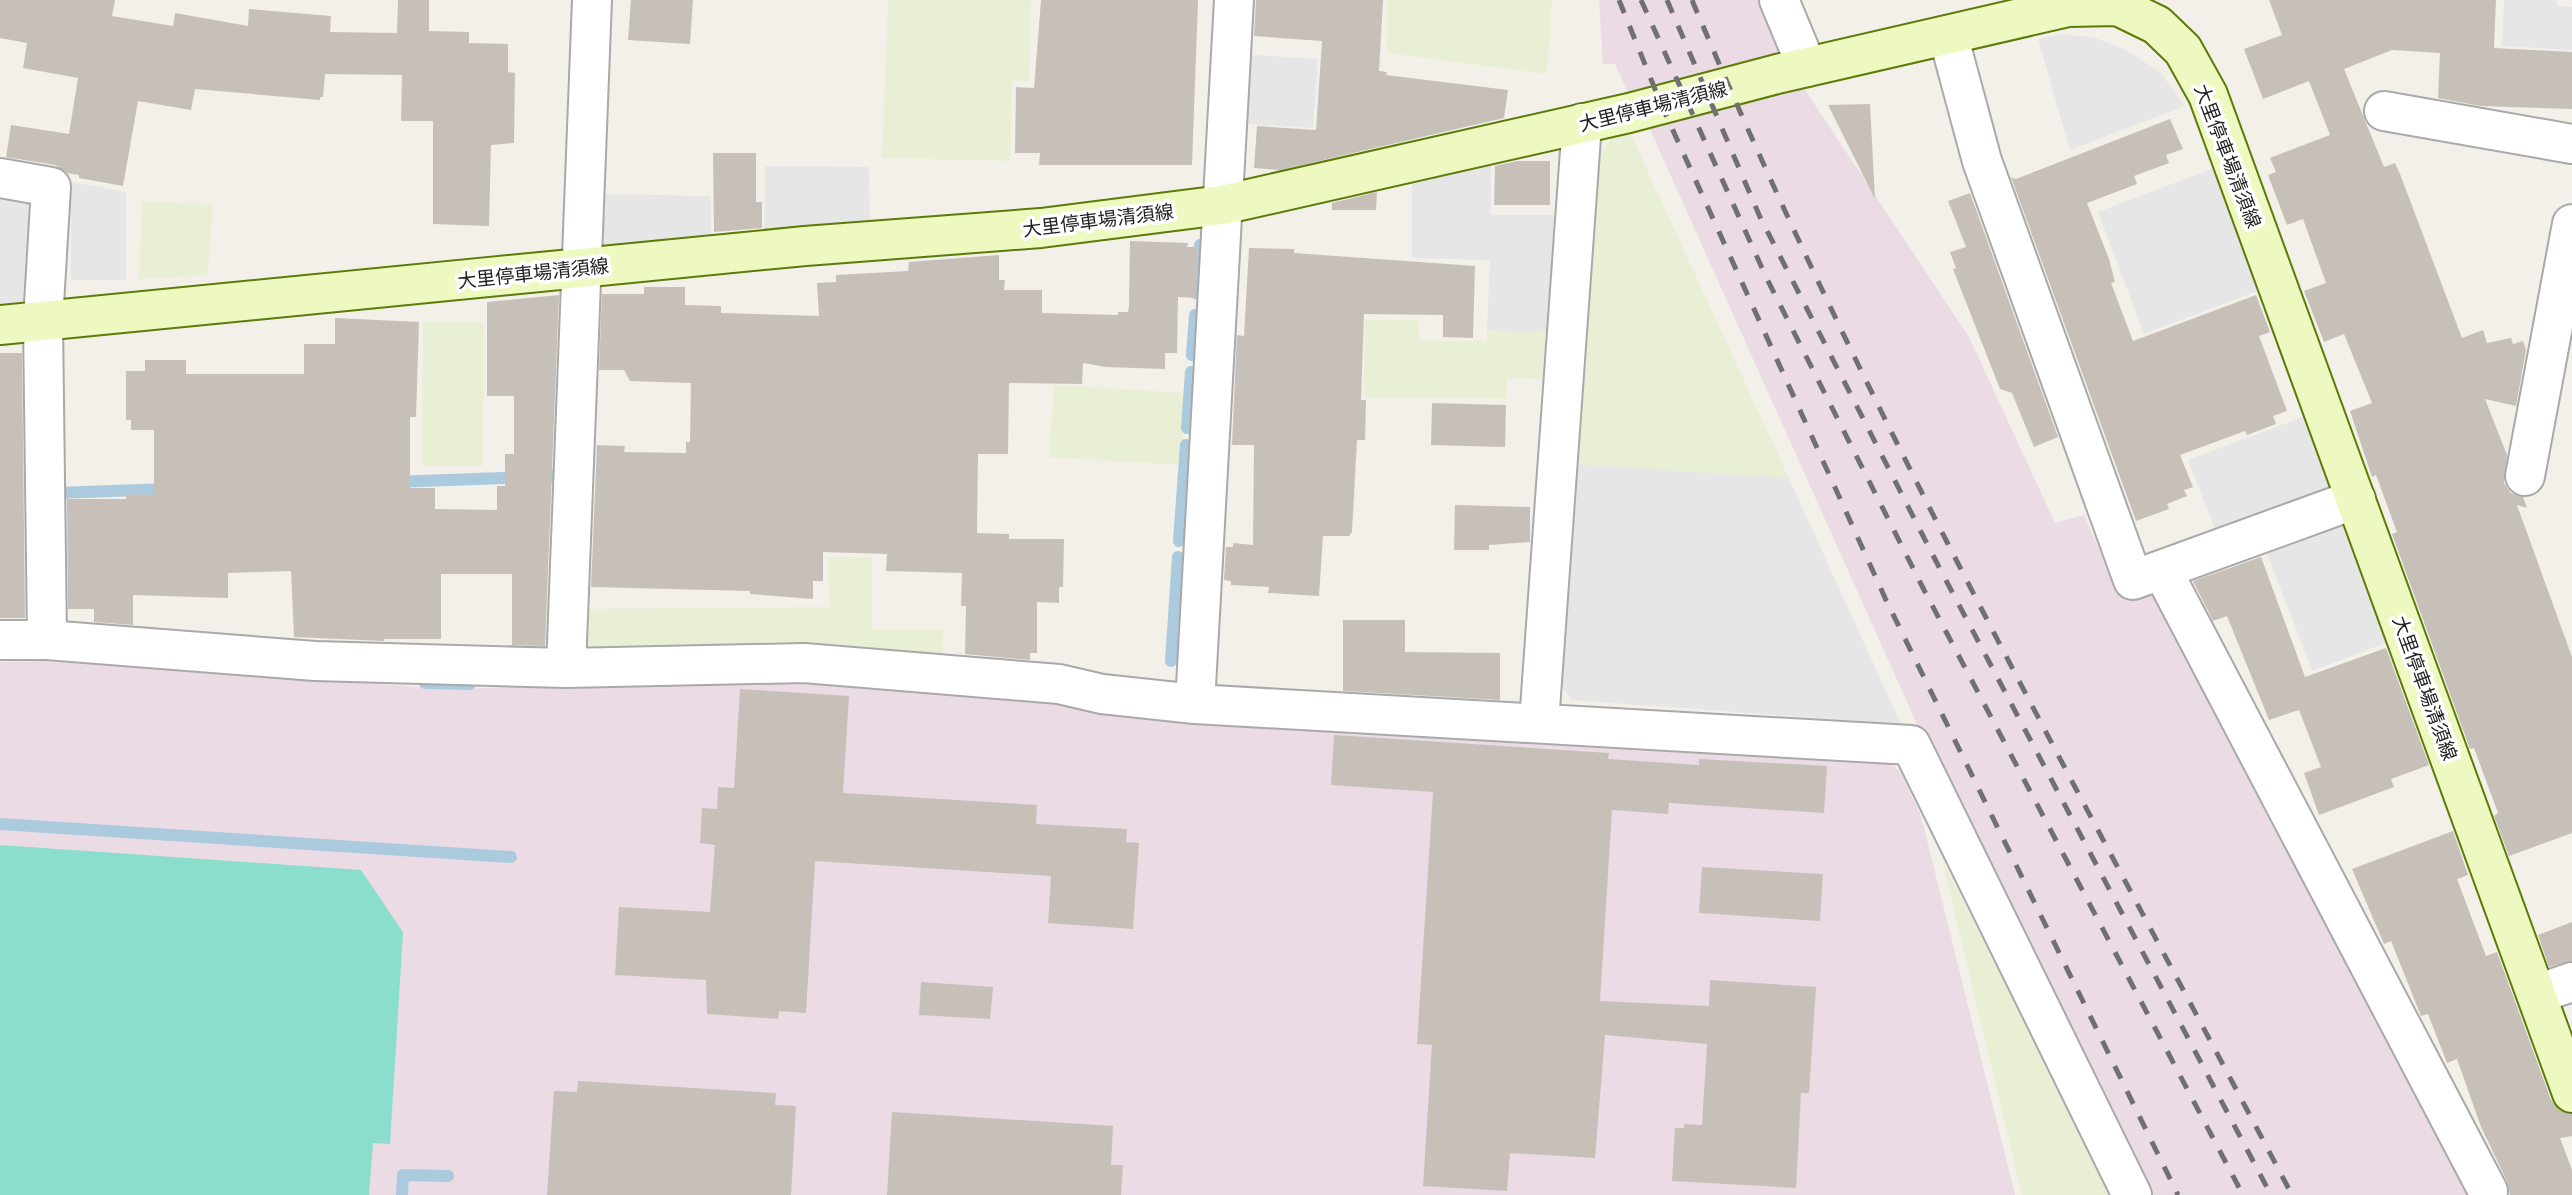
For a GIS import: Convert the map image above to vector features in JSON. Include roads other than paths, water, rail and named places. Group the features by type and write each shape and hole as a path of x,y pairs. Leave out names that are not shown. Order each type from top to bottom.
{"main road":[{"name":"大里停車場清須線","path":"0,325 805,246 1041,228 1222,205 1582,123 1807,67 2068,7 2118,6 2157,25 2183,50 2208,95 2356,499 2555,988 2572,1093"}],"street":[{"path":"566,668 592,0"},
{"path":"1195,704 1234,0"},
{"path":"1779,0 1807,67"},
{"path":"1948,35 1982,161 2133,580 2356,499"},
{"path":"2384,111 2572,144"},
{"path":"1539,723 1582,123"},
{"path":"0,178 51,187 43,321 47,640"},
{"path":"2525,476 2572,224"},
{"path":"2162,570 2488,1191"},
{"path":"0,640 47,640 315,661 566,668 804,663 1059,684 1102,694 1195,704 1911,745 2132,1195"}],"waterway":[{"path":"1196,293 1200,245"},
{"path":"1192,355 1195,315"},
{"path":"1187,428 1191,372"},
{"path":"1179,541 1186,445"},
{"path":"393,482 557,476"},
{"path":"56,493 169,489"},
{"path":"1171,661 1178,557"},
{"path":"425,683 470,684"},
{"path":"0,824 511,857"},
{"path":"402,1195 403,1175 448,1176"}],"railway":[{"path":"1619,0 1661,104 1886,600 2178,1195"},
{"path":"1641,0 1767,279 1923,588 2243,1195"},
{"path":"1667,0 1760,217 1940,569 2271,1195"},
{"path":"1692,0 1829,305 1903,455 2292,1195"}]}
